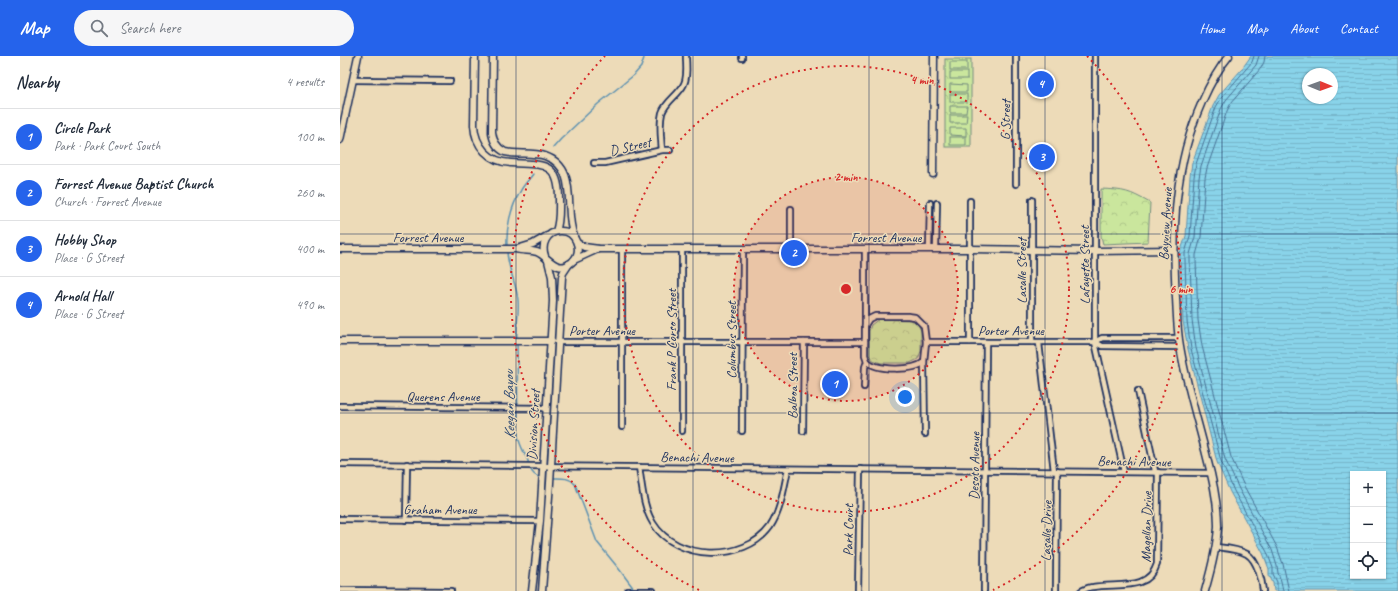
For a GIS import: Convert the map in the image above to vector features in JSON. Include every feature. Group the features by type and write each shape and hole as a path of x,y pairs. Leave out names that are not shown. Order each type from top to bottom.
{"street":[{"path":"340,140 358,56"},
{"path":"475,56 474,132 478,144 487,154 497,160 511,163 533,163 544,166 556,177 559,185 560,217 556,231"},
{"path":"492,56 492,132 494,142 501,150 505,152 540,154 554,160 562,169 569,189 570,223 576,241 578,252 571,263 558,266 547,258 543,245 548,236 556,231 567,232 576,241"},
{"path":"662,150 662,112 684,85 686,79 686,56"},
{"path":"933,174 934,56"},
{"name":"G Street","path":"1016,56 1016,184"},
{"name":"Lafayette Street","path":"1095,56 1095,342 1124,472"},
{"name":"Bayview Avenue","path":"1216,547 1218,515 1216,495 1178,338 1174,250 1179,179 1187,146 1197,113 1209,85 1229,56"},
{"path":"353,80 450,81"},
{"name":"D Street","path":"594,163 605,163 662,150 670,150"},
{"name":"Lasalle Street","path":"1032,200 1032,342"},
{"path":"970,201 970,342"},
{"path":"930,203 930,249"},
{"path":"936,249 937,203"},
{"path":"790,249 791,209"},
{"name":"Forrest Avenue","path":"513,250 533,244 548,236"},
{"name":"Forrest Avenue","path":"576,241 584,246 599,249 1174,250"},
{"name":"Forrest Avenue","path":"340,249 513,250 534,251 547,258"},
{"name":"Forrest Avenue","path":"571,263 599,249"},
{"path":"622,249 622,427"},
{"name":"Frank P Corso Street","path":"682,249 682,432"},
{"name":"Columbus Street","path":"742,431 743,249"},
{"path":"865,249 864,342 867,361 875,367 891,368 915,367 924,362"},
{"name":"Division Street","path":"532,591 540,521 553,285 547,258"},
{"name":"Division Street","path":"542,591 551,473 557,342 562,277 563,273 571,263"},
{"path":"865,325 869,319 875,316 915,317 924,326 926,342 924,362 925,434"},
{"name":"Porter Avenue","path":"926,342 1095,342 1102,338 1178,338"},
{"name":"Porter Avenue","path":"340,342 864,342"},
{"name":"Balboa Street","path":"803,431 804,342"},
{"name":"Desoto Avenue","path":"984,591 986,342"},
{"path":"1039,342 1056,471"},
{"name":"Porter Avenue","path":"1095,342 1102,346 1180,346"},
{"path":"864,387 865,367 867,361"},
{"name":"Magellan Drive","path":"1081,591 1093,587 1138,588 1148,582 1156,572 1158,564 1156,472 1138,391"},
{"name":"Querens Avenue","path":"340,406 546,408"},
{"name":"Benachi Avenue","path":"340,464 1211,473"},
{"path":"406,520 407,464"},
{"path":"639,467 649,516 662,534 679,545 702,552 718,553 748,546 764,534 771,525 777,513 788,469"},
{"name":"Park Court","path":"858,591 860,469"},
{"name":"Lasalle Drive","path":"1056,471 1056,591"},
{"name":"Graham Avenue","path":"340,519 540,521"},
{"path":"1205,591 1211,572 1216,547 1241,551 1251,557 1256,565 1262,582 1263,591"},
{"path":"340,590 451,591"},
{"path":"629,591 653,591"}],"green space":[{"path":"945,59 971,59 971,147 945,147"},
{"path":"950,62 967,62 967,70 950,70"},
{"path":"950,72 967,72 967,79 950,79"},
{"path":"950,84 967,85 967,92 950,92"},
{"path":"950,94 967,94 967,102 950,102"},
{"path":"950,106 967,106 966,113 950,113"},
{"path":"950,115 967,115 966,123 950,123"},
{"path":"950,128 966,128 966,136 950,135"},
{"path":"950,137 966,137 966,145 950,145"},
{"path":"1101,189 1127,192 1150,203 1148,242 1103,244 1101,236"},
{"path":"879,319 912,320 918,324 921,331 921,351 918,359 910,363 881,363 873,360 869,355 869,331 871,325"}],"water":[{"path":"1251,56 1398,56 1398,591 1274,591 1273,583 1269,575 1269,569 1263,553 1230,492 1217,462 1188,349 1183,321 1180,253 1186,236 1192,163 1213,106 1219,95"}],"waterway":[{"name":"Keegan Bayou","path":"553,148 598,104 634,75 641,67 644,58"},
{"name":"Keegan Bayou","path":"507,246 508,225 514,204 523,187 533,174"},
{"name":"Keegan Bayou","path":"507,250 507,257 516,288 518,301 517,339"},
{"name":"Keegan Bayou","path":"517,342 518,435 529,464"},
{"name":"Keegan Bayou","path":"530,468 534,474 541,477"},
{"name":"Keegan Bayou","path":"553,478 568,479 575,484 597,542 634,589"}],"place":[{"name":"Arnold Hall","path":"1041,84"},
{"name":"Hobby Shop","path":"1042,157"},
{"name":"Forrest Avenue Baptist Church","path":"794,253"},
{"name":"Circle Park","path":"835,384"}]}
